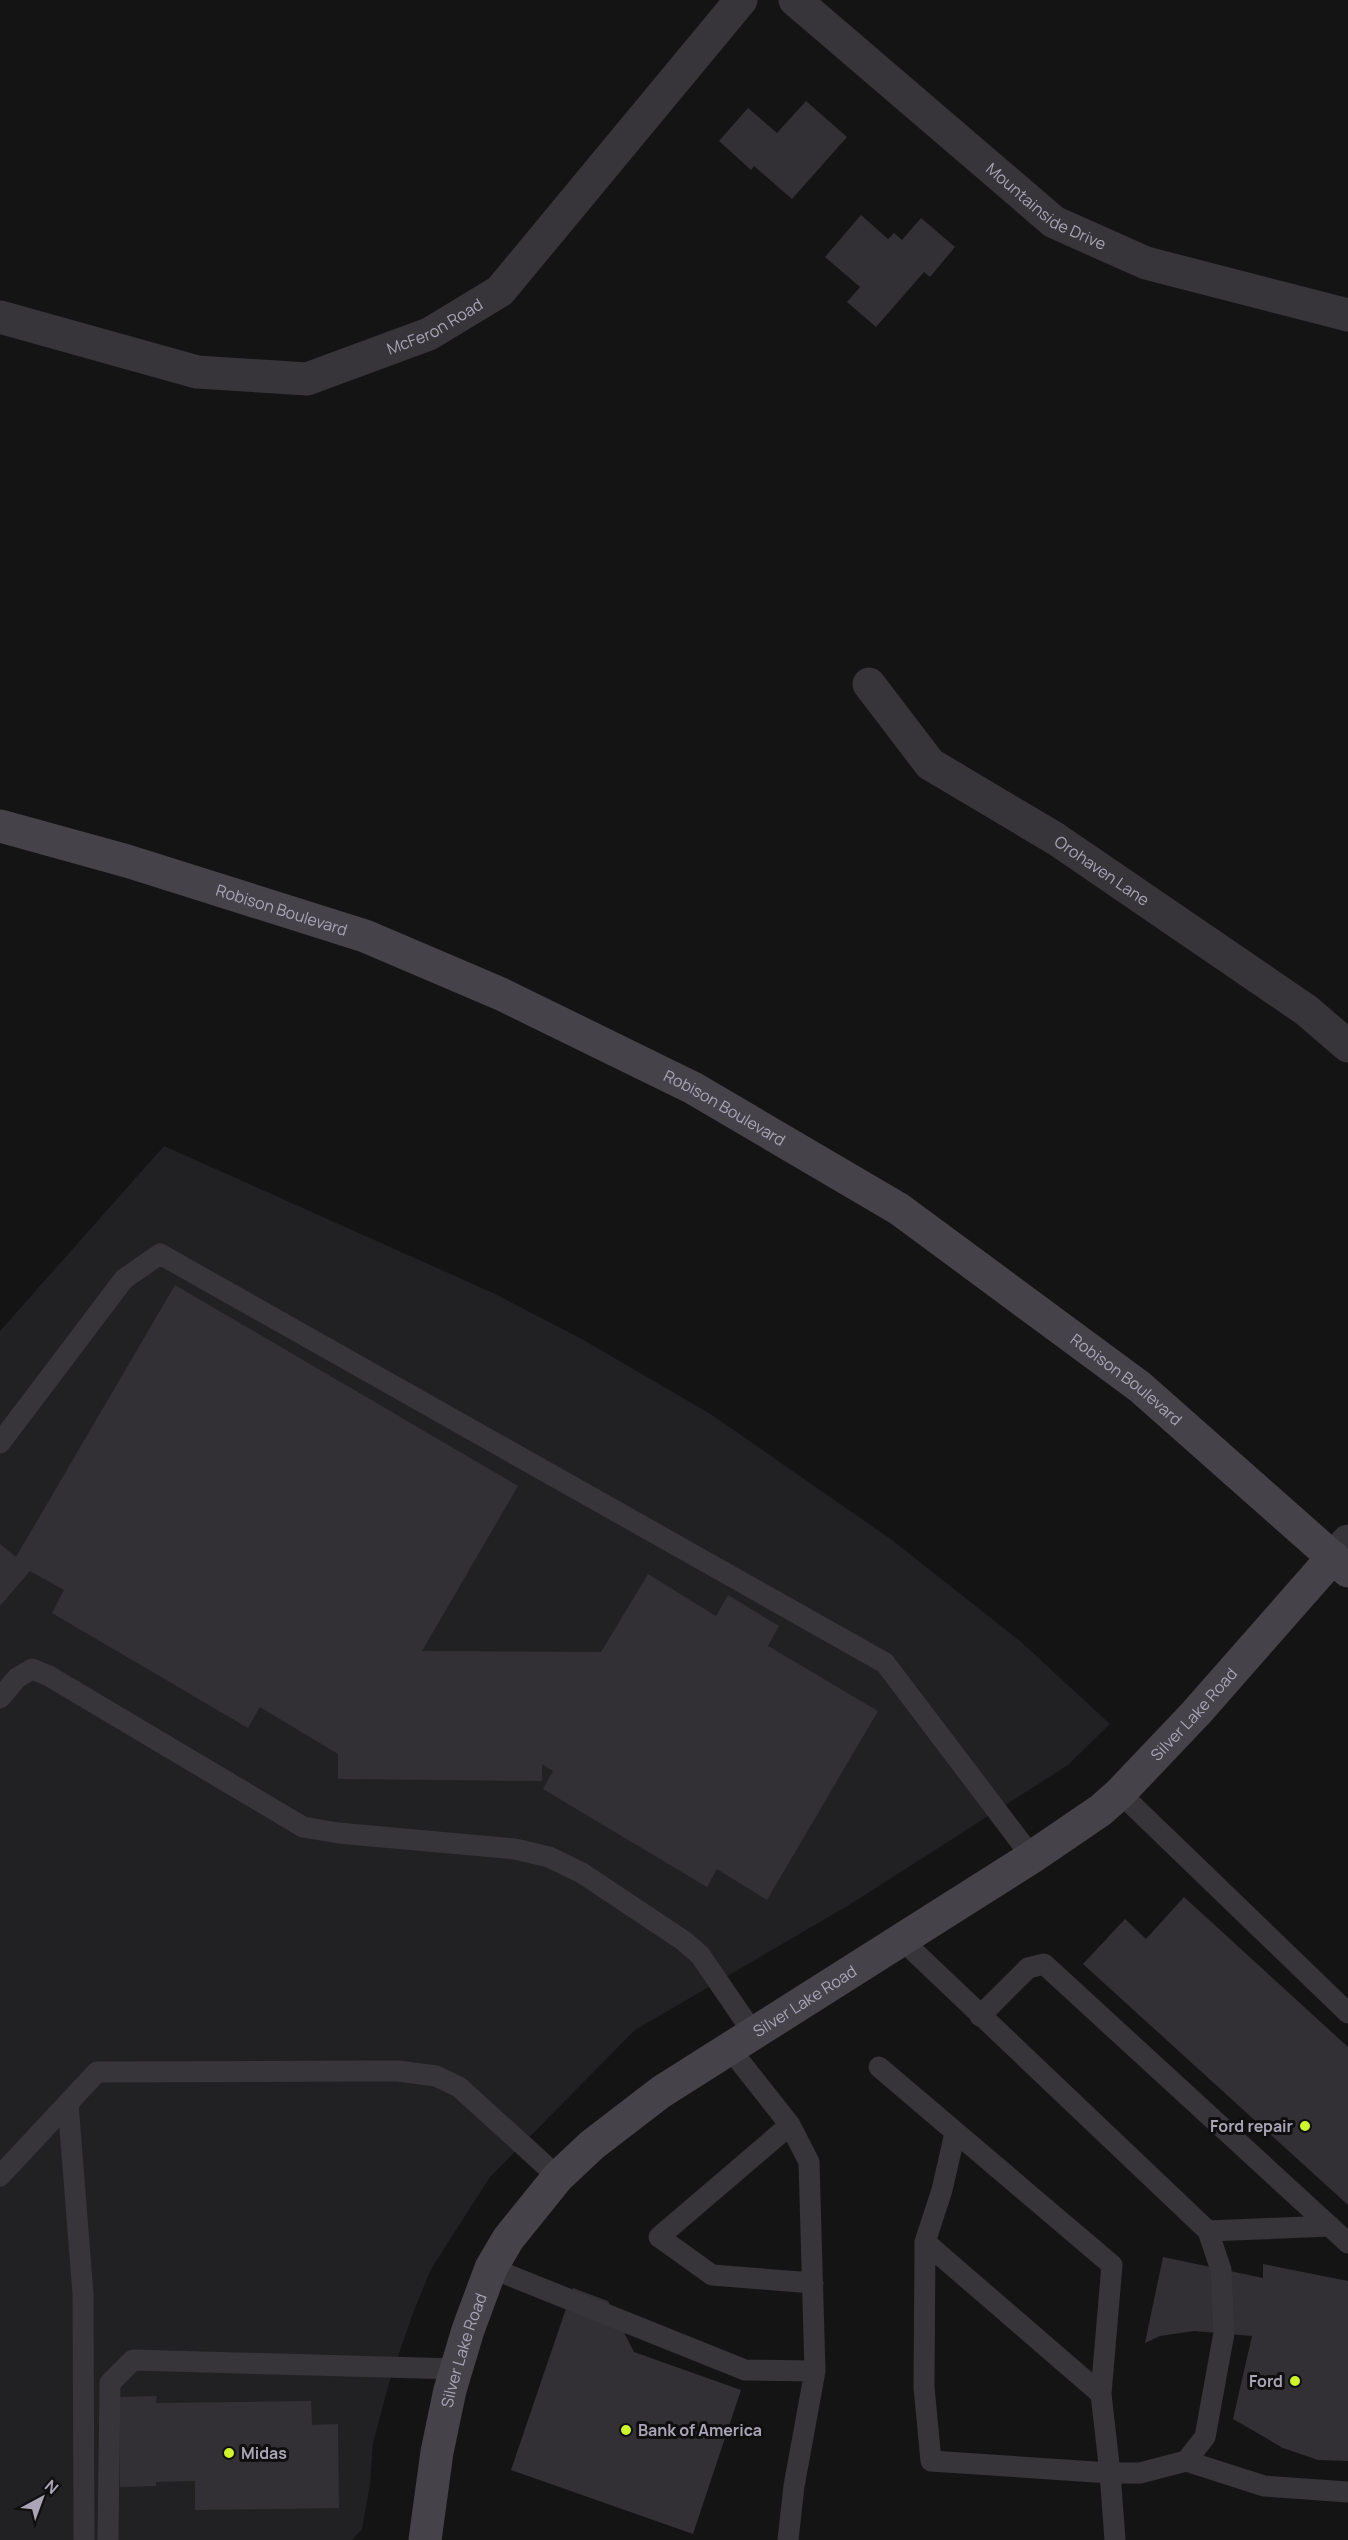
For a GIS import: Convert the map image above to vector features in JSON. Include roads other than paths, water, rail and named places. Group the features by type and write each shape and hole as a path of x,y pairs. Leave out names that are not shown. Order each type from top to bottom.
{"street":[{"name":"McFeron Road","path":"0,317 197,372 307,378 429,334 500,291 741,0"},
{"name":"Mountainside Drive","path":"795,0 1054,222 1146,262 1348,315"},
{"name":"Orohaven Lane","path":"869,684 930,764 1056,839 1306,1010 1348,1046"},
{"name":"Robison Boulevard","path":"0,826 127,861 365,936 501,994 693,1088 899,1209 1140,1387 1343,1556"},
{"name":"Silver Lake Road","path":"424,2540 437,2452 456,2368 468,2330 492,2268 508,2239 558,2176 625,2117 1081,1825 1120,1793 1343,1556"}],"lane":[{"path":"0,1443 124,1279 160,1254 885,1663 1032,1857"},
{"path":"0,1698 17,1678 32,1669 50,1676 303,1827 338,1833 515,1849 549,1857 582,1873 684,1941 700,1955 742,2042 809,2162 815,2371 794,2487 788,2540"},
{"path":"1120,1793 1348,2013"},
{"path":"902,1940 1208,2231 1221,2270 1224,2333 1205,2437 1186,2461"},
{"path":"980,2016 1028,1968 1044,1964 1348,2243"},
{"path":"879,2067 1112,2265 1101,2394 1110,2473 1114,2540"},
{"path":"0,2176 97,2072 398,2071 436,2076 459,2087 558,2176"},
{"path":"68,2103 83,2294 84,2540"},
{"path":"790,2126 659,2237 712,2275 813,2283"},
{"path":"955,2133 942,2190 925,2242 924,2387 931,2461 1110,2473 1140,2473 1186,2461 1264,2486 1348,2492"},
{"path":"1208,2231 1330,2226"},
{"path":"925,2242 1101,2394"},
{"path":"492,2268 745,2370 815,2371"},
{"path":"108,2540 110,2383 133,2360 456,2368"}],"place":[{"name":"Ford repair","path":"1305,2126"},
{"name":"Ford","path":"1295,2381"},
{"name":"Bank of America","path":"626,2430"},
{"name":"Midas","path":"229,2453"}]}
